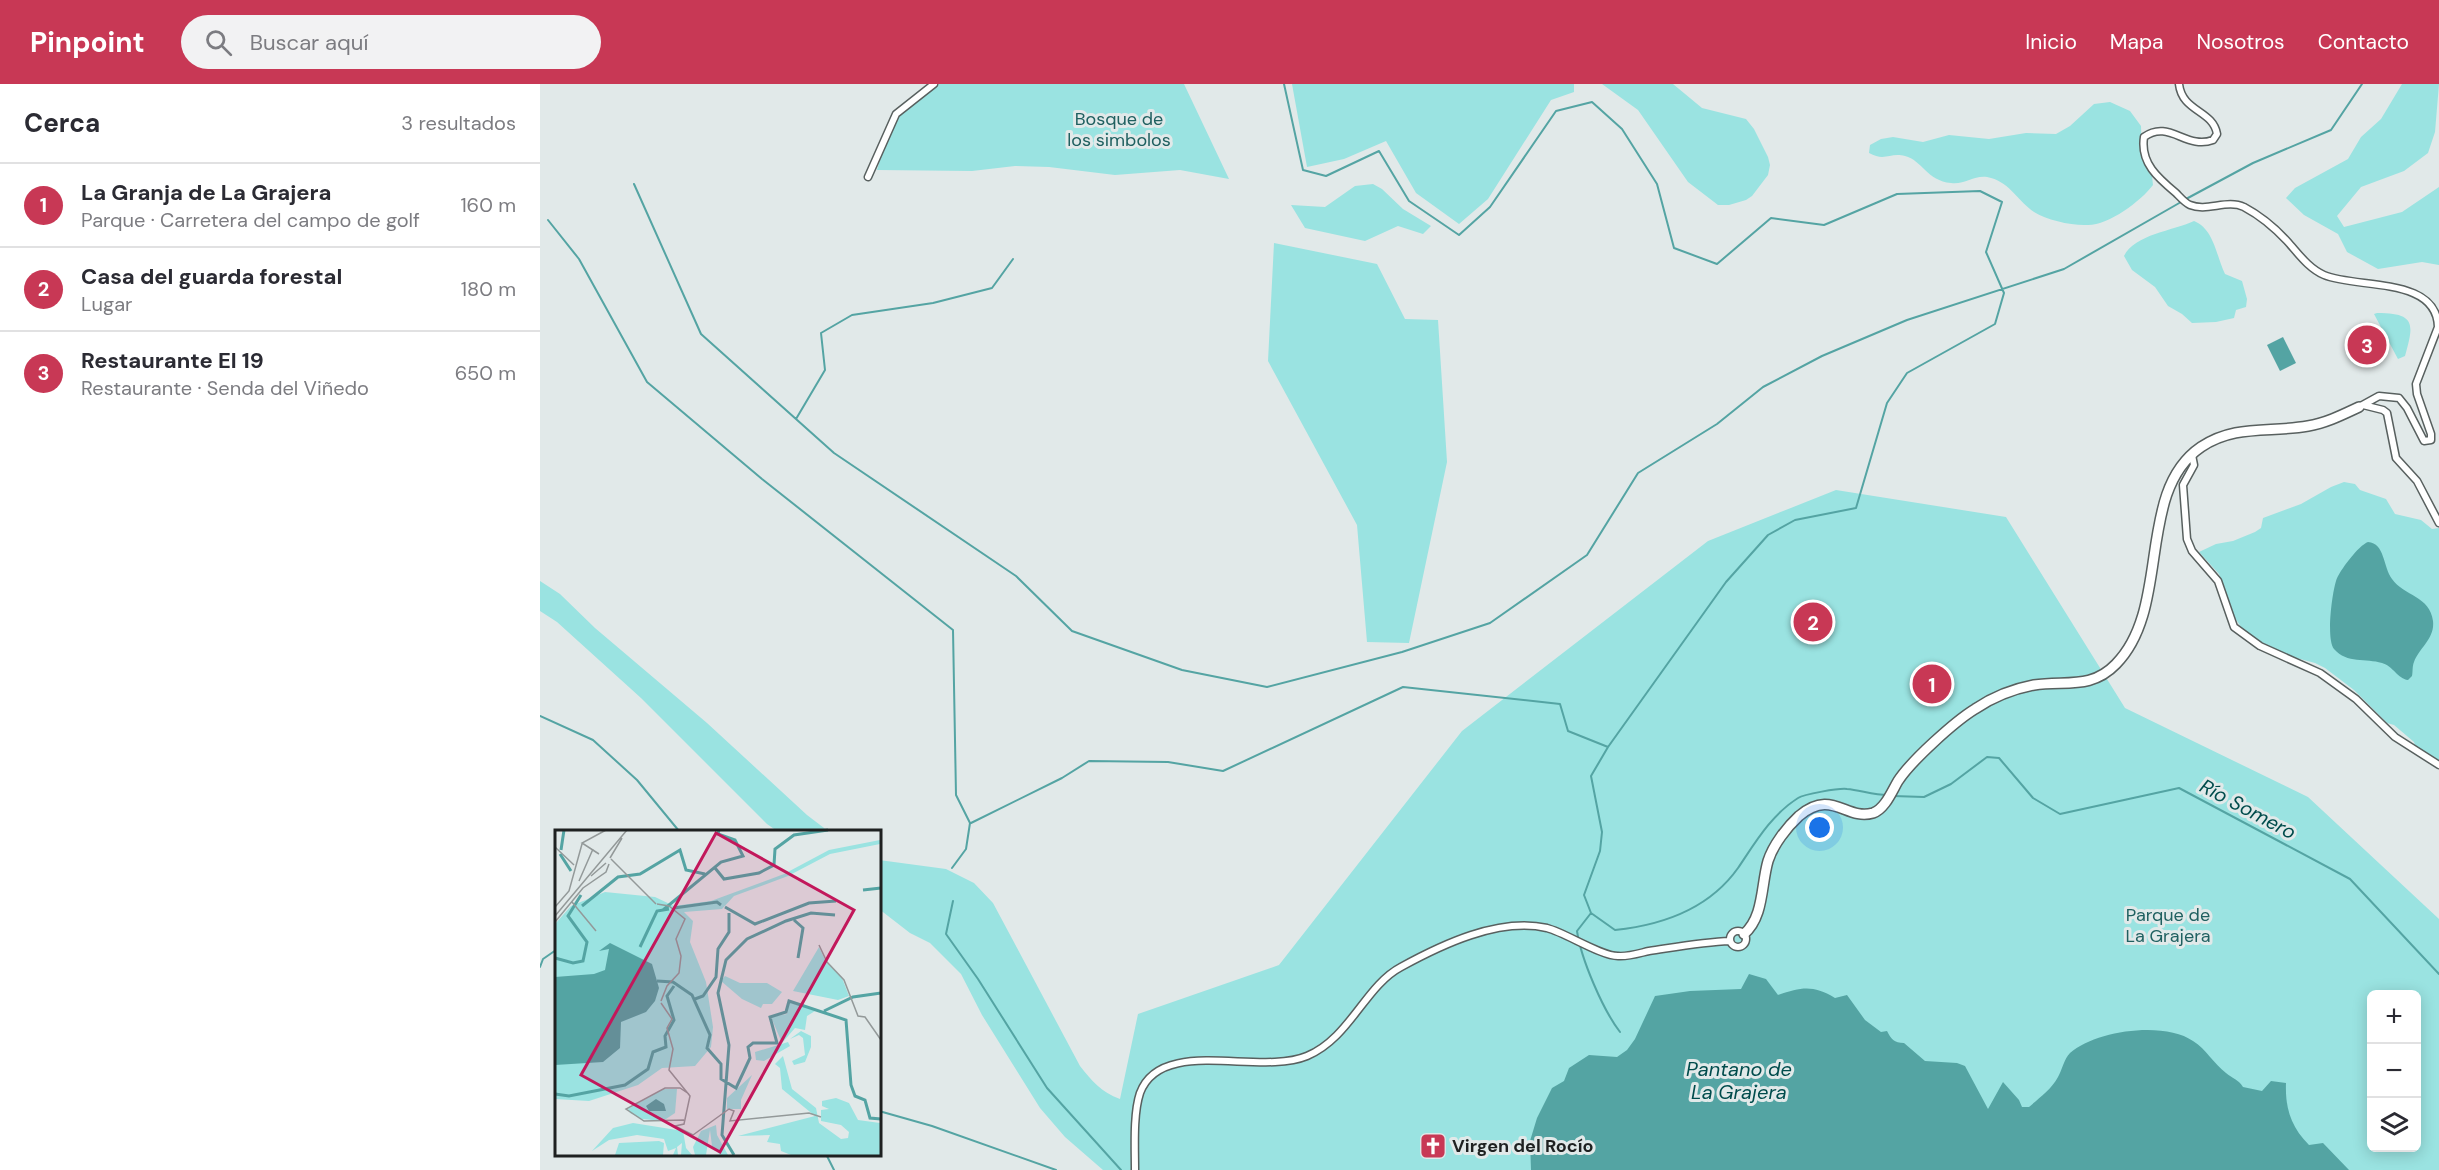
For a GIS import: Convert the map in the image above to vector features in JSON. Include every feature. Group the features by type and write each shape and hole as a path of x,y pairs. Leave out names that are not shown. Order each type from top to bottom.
{"street":[{"path":"868,177 896,114 934,84"},
{"path":"1744,934 1750,928 1760,906 1769,858 1782,836 1800,816 1818,805 1829,804 1860,813 1872,813 1882,807 1902,774 1954,724 1976,708 2010,691 2036,685 2084,683 2102,676 2116,664 2131,644 2141,621 2155,561 2163,505 2172,478 2192,454 2222,435 2253,429 2307,427 2337,418 2379,396 2399,398 2407,408 2424,441 2431,440 2432,434 2416,388 2439,327 2434,309 2428,301 2406,290 2347,281 2322,274 2301,259 2278,232 2242,206 2189,205 2158,179 2142,147 2144,137 2152,131 2162,130 2199,143 2213,140 2217,134 2216,128 2207,118 2184,102 2179,84"},
{"path":"2361,406 2383,410 2387,413 2396,458 2417,481 2439,522"},
{"path":"2192,454 2194,465 2183,485 2187,539 2192,551 2218,581 2234,627 2260,646 2320,673 2356,699 2395,737 2439,765"},
{"path":"1135,1170 1140,1095 1146,1082 1157,1071 1170,1064 1192,1061 1274,1064 1306,1057 1329,1043 1391,972 1438,947 1503,927 1546,928 1617,957 1706,942 1730,942 1736,946 1742,945 1745,941 1744,934"},
{"path":"1730,942 1731,935 1735,931 1744,934"}],"green space":[{"name":"Bosque de los simbolos","path":"939,84 1184,84 1229,179 1180,170 1115,175 1049,167 1015,166 972,171 877,170 887,139 897,120 910,104"},
{"path":"1292,84 1574,84 1574,92 1551,100 1488,199 1459,224 1416,193 1386,141 1344,159 1307,167"},
{"path":"1602,84 1673,84 1702,108 1746,119 1754,129 1768,157 1770,165 1768,175 1752,196 1746,200 1729,205 1718,205 1688,182 1638,110"},
{"path":"2402,84 2439,84 2435,132 2428,153 2404,171 2361,187 2337,216 2344,227 2402,212 2439,187 2439,265 2422,262 2378,269 2347,252 2338,234 2304,215 2286,198 2295,188 2348,159 2361,137 2381,119"},
{"path":"2110,102 2130,111 2141,126 2142,159 2152,176 2153,185 2124,211 2096,224 2067,223 2039,215 1998,180 1981,177 1951,183 1930,175 1911,158 1900,155 1879,157 1869,153 1870,145 1881,139 1893,137 1923,142 1949,135 1989,139 2026,133 2056,134 2070,126 2094,104"},
{"path":"1373,184 1382,189 1403,209 1431,226 1423,234 1398,226 1365,241 1305,228 1291,205 1325,207 1355,186"},
{"path":"2194,221 2201,225 2210,236 2225,274 2242,281 2247,299 2246,307 2236,310 2234,318 2216,322 2192,323 2168,306 2155,287 2132,270 2124,256 2129,249 2145,238"},
{"path":"1274,243 1377,264 1405,319 1438,320 1447,462 1409,643 1367,642 1357,525 1268,361"},
{"path":"2374,314 2399,315 2409,322 2410,336 2405,356 2398,359"},
{"path":"2344,482 2355,484 2360,490 2386,499 2395,514 2421,520 2432,529 2439,528 2439,762 2416,749 2414,742 2394,725 2387,723 2354,690 2325,668 2289,656 2257,640 2243,630 2235,618 2219,574 2199,552 2216,544 2233,541 2255,532 2261,528 2263,518 2301,504"},
{"name":"Parque de La Grajera","path":"1836,490 2006,517 2125,708 2308,797 2439,919 2439,1170 1103,1170 1065,1137 1040,1108 982,1015 961,974 930,943 910,933 880,910 880,860 946,869 974,883 993,903 1080,1066 1097,1086 1120,1099 1138,1014 1279,965 1462,731 1708,541"},
{"path":"540,581 560,594 595,628 707,723 807,815 827,830 776,830 767,824 641,698 557,622 540,611"}],"water":[{"path":"2283,337 2296,363 2280,371 2267,345"},
{"path":"2368,542 2374,543 2381,551 2389,574 2397,585 2422,601 2431,613 2432,633 2416,657 2412,676 2408,680 2382,663 2345,657 2334,649 2332,644 2330,616 2336,581 2350,559"},
{"name":"Pantano de La Grajera","path":"1749,974 1766,979 1778,995 1794,990 1814,989 1835,998 1847,995 1865,1020 1881,1032 1887,1031 1893,1040 1904,1043 1925,1061 1957,1063 1965,1066 1988,1109 2003,1082 2019,1100 2022,1107 2029,1107 2055,1082 2070,1053 2096,1039 2113,1034 2149,1030 2181,1035 2198,1044 2243,1087 2262,1091 2271,1081 2286,1083 2290,1117 2303,1138 2309,1145 2323,1143 2349,1170 1531,1170 1530,1141 1537,1118 1552,1088 1564,1081 1569,1068 1589,1055 1617,1057 1627,1050 1635,1039 1655,996 1690,991 1741,989"}],"waterway":[{"path":"1284,84 1303,170 1326,176 1379,151 1409,201 1459,235 1490,207 1556,111 1592,102 1622,129 1657,184 1674,248 1717,264 1771,218 1824,225 1897,194 1980,191 2002,202 1986,252 2004,293 1995,324 1907,373 1887,403 1856,508 1795,520 1768,535 1726,582 1608,747 1591,776 1602,832 1600,851 1584,895 1591,913 1577,931 1583,956 1594,984 1620,1032"},
{"path":"2186,199 2253,163 2331,130 2362,84"},
{"path":"634,184 701,334 834,453 1016,576 1072,631 1182,670 1267,687 1402,652 1490,623 1587,555 1638,473 1717,424 1763,387 1822,356 1907,320 2064,269 2181,202"},
{"path":"548,220 579,259 647,382 762,479 953,630 956,795 970,823 966,849 952,868"},
{"path":"796,419 825,370 821,333 852,315 933,303 992,288 1013,259"},
{"path":"971,823 1062,778 1089,761 1168,762 1223,771 1403,687 1560,704 1568,731 1608,747"},
{"path":"540,716 593,740 637,780 678,830"},
{"name":"Río Somero","path":"1893,796 1924,797 1951,784 1987,757 1999,758 2033,798 2060,814 2179,788 2350,879 2439,974"},
{"name":"Río Somero","path":"1591,913 1615,930 1667,919 1699,904 1713,894 1738,868 1772,821 1801,796 1843,789 1888,795"},
{"path":"953,901 946,934 978,979 1047,1088 1121,1170"},
{"path":"540,967 543,959 555,951"},
{"path":"880,1111 932,1126 1056,1170"},
{"path":"826,1155 834,1170"}],"place":[{"name":"Restaurante El 19","path":"2367,345"},
{"name":"Casa del guarda forestal","path":"1813,622"},
{"name":"La Granja de La Grajera","path":"1932,684"},
{"name":"Virgen del Rocío","path":"1433,1146"}]}
